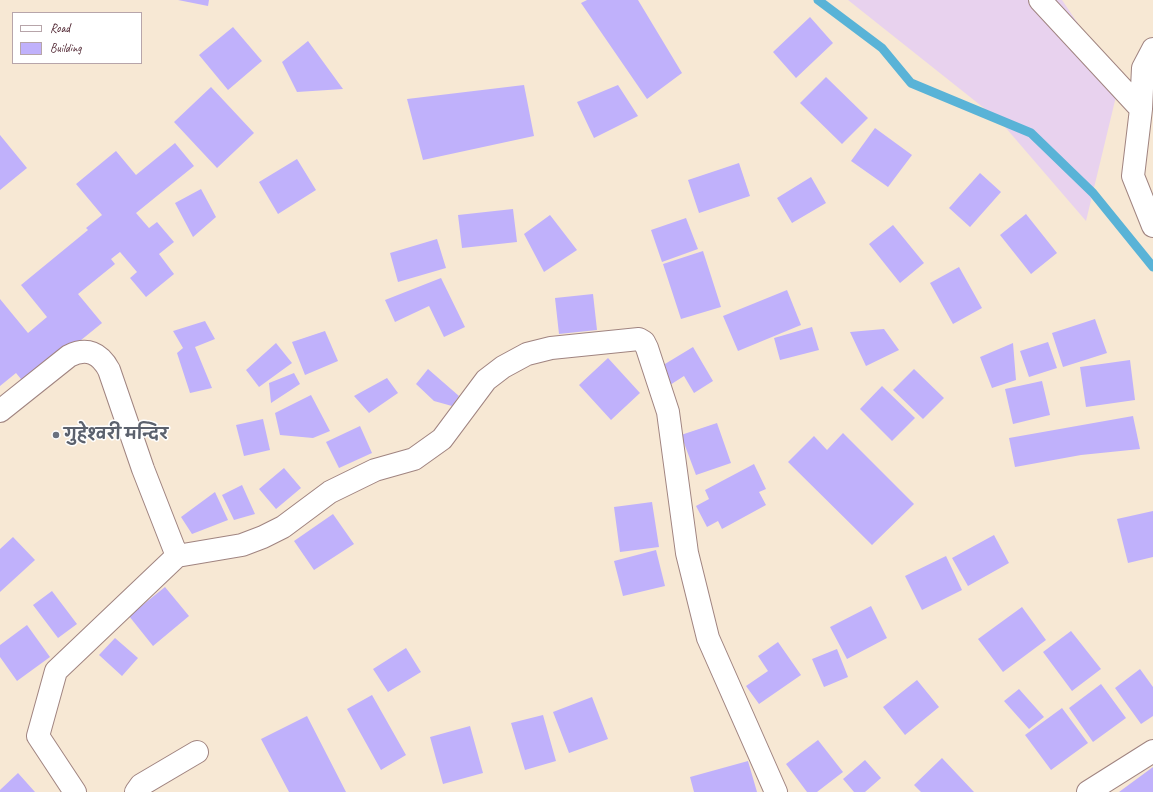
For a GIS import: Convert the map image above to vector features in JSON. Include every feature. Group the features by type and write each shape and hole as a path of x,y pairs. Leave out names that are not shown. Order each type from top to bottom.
{"street":[{"path":"1040,0 1141,109"},
{"path":"1153,48 1143,68 1141,109 1133,176 1153,226"},
{"path":"75,792 38,736 56,671 177,556 242,545 263,537 283,527 330,492 375,470 414,459 442,439 486,380 503,367 527,354 551,348 639,339 644,342 648,348 668,412 687,553 708,638 776,792"},
{"path":"0,411 74,353 86,352 98,356 103,360 109,370 143,469 177,556"},
{"path":"136,792 141,785 197,752"},
{"path":"1088,792 1153,752"}],"shaded area":[{"path":"848,0 1062,0 1119,84 1086,221 999,120"}],"building":[{"path":"178,0 209,0 208,6"},
{"path":"587,0 638,0 682,73 647,99 581,3"},
{"path":"810,17 833,43 796,78 773,52"},
{"path":"233,27 262,61 228,90 199,55"},
{"path":"308,41 343,89 297,92 282,62"},
{"path":"826,77 868,118 842,144 800,103"},
{"path":"524,85 534,136 423,160 407,99"},
{"path":"618,85 638,116 594,138 577,102"},
{"path":"211,87 254,133 217,168 174,122"},
{"path":"875,128 912,155 888,187 851,161"},
{"path":"0,135 27,168 0,190"},
{"path":"175,143 194,166 136,213 149,228 157,222 174,242 159,254 174,274 146,297 130,278 137,272 120,252 111,259 115,264 78,294 102,323 26,385 16,373 0,386 0,299 28,333 47,317 21,285 88,230 86,228 102,215 76,184 116,151 136,175"},
{"path":"297,159 316,190 278,214 259,182"},
{"path":"739,163 750,196 699,213 688,180"},
{"path":"980,173 1001,192 970,227 949,208"},
{"path":"811,177 826,203 792,223 777,198"},
{"path":"201,189 216,217 193,237 175,203"},
{"path":"513,209 517,242 462,248 458,215"},
{"path":"1026,214 1057,253 1031,274 1000,235"},
{"path":"550,215 577,250 544,272 524,234"},
{"path":"686,218 698,249 662,262 651,230"},
{"path":"893,225 924,263 900,283 869,244"},
{"path":"437,239 446,268 398,282 390,253"},
{"path":"703,251 721,307 681,319 663,264"},
{"path":"959,267 982,308 953,324 930,283"},
{"path":"441,278 465,327 444,337 429,306 395,322 385,300"},
{"path":"787,290 801,325 738,351 723,316"},
{"path":"593,294 597,330 559,334 555,298"},
{"path":"1095,319 1107,353 1063,367 1052,333"},
{"path":"205,321 215,339 195,347 212,388 190,393 177,353 183,348 173,331"},
{"path":"812,327 819,350 780,360 774,338"},
{"path":"884,329 899,350 866,366 850,332"},
{"path":"325,331 338,361 305,375 292,342"},
{"path":"1048,342 1057,368 1029,377 1020,351"},
{"path":"276,343 292,363 259,387 246,370"},
{"path":"1013,343 1016,380 992,388 980,357"},
{"path":"693,347 713,381 694,393 684,376 670,385 660,367"},
{"path":"608,358 640,393 611,420 579,385"},
{"path":"1130,360 1135,400 1086,407 1080,367"},
{"path":"428,369 459,396 452,406 434,401 416,384"},
{"path":"914,369 944,398 923,419 893,390"},
{"path":"294,373 300,384 271,403 269,383"},
{"path":"387,378 398,393 369,413 354,396"},
{"path":"1042,381 1050,415 1013,424 1005,389"},
{"path":"882,386 915,418 892,441 860,409"},
{"path":"311,395 330,431 313,438 280,435 275,413"},
{"path":"1133,416 1140,449 1081,455 1015,467 1009,438"},
{"path":"263,419 270,450 244,456 236,425"},
{"path":"717,423 731,463 696,475 681,435"},
{"path":"360,426 372,453 339,468 326,442"},
{"path":"843,433 914,504 872,545 788,462 814,436 827,450"},
{"path":"754,464 766,489 759,492 766,505 722,529 718,521 707,527 696,506 709,499 705,490"},
{"path":"284,468 301,488 276,509 259,489"},
{"path":"242,485 255,514 234,520 222,495"},
{"path":"215,492 228,520 192,534 181,517"},
{"path":"652,502 659,547 620,552 614,507"},
{"path":"1153,511 1153,557 1128,563 1117,519"},
{"path":"333,514 354,544 314,570 294,541"},
{"path":"994,535 1009,563 968,586 952,558"},
{"path":"13,537 35,560 0,592 0,549"},
{"path":"656,550 665,586 623,596 614,561"},
{"path":"946,556 962,590 922,610 905,576"},
{"path":"165,587 189,616 153,646 129,616"},
{"path":"52,591 77,624 58,638 33,605"},
{"path":"871,606 887,638 847,659 830,627"},
{"path":"1022,607 1046,640 1003,672 978,639"},
{"path":"27,625 50,657 17,681 0,657 0,645"},
{"path":"1071,631 1101,669 1072,691 1043,652"},
{"path":"115,638 138,658 122,676 99,655"},
{"path":"778,642 801,675 759,704 746,686 768,671 758,656"},
{"path":"406,648 421,672 388,692 373,669"},
{"path":"837,649 848,677 824,687 812,659"},
{"path":"1140,669 1153,687 1153,716 1141,724 1115,688"},
{"path":"917,680 939,707 905,735 883,707"},
{"path":"1101,684 1126,718 1093,742 1069,708"},
{"path":"1019,689 1044,717 1029,729 1004,701"},
{"path":"372,695 406,755 381,770 347,709"},
{"path":"592,697 608,739 569,753 553,712"},
{"path":"1062,708 1088,743 1051,770 1025,735"},
{"path":"543,715 556,761 525,770 511,723"},
{"path":"307,716 346,792 289,792 261,739"},
{"path":"470,726 483,773 443,784 430,737"},
{"path":"818,740 843,772 817,792 807,792 786,764"},
{"path":"942,758 974,792 921,792 914,785"},
{"path":"865,760 881,778 865,792 854,792 843,779"},
{"path":"748,761 757,792 694,792 690,777"},
{"path":"1153,767 1153,792 1119,792"},
{"path":"18,773 35,792 0,792 0,790"}],"waterway":[{"path":"818,0 882,48 911,83 1031,133 1093,193 1153,267"}],"place":[{"name":"गुहेश्वरी मन्दिर","path":"56,435"}]}
